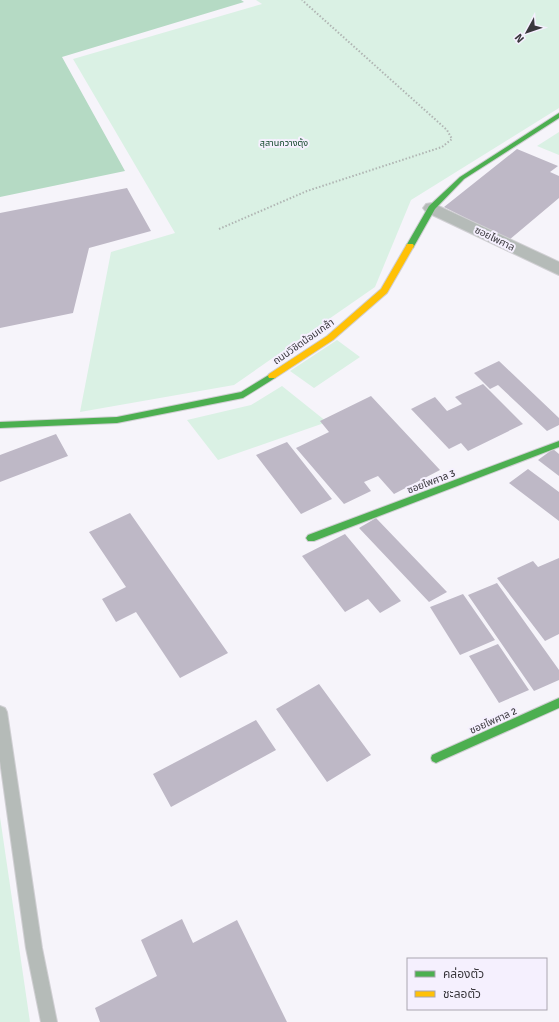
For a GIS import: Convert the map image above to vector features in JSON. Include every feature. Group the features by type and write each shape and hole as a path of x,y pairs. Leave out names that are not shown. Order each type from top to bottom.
{"street":[{"name":"ถนนวิชิตน้อมเกล้า","path":"0,425 117,420 243,395 330,338 384,291 432,208 462,178 559,115"},
{"name":"ซอยไพศาล","path":"432,208 559,269"},
{"name":"ซอยไพศาล 3","path":"311,538 559,444"},
{"name":"ซอยไพศาล 2","path":"436,758 559,703"}],"lane":[{"path":"0,712 34,948 49,1022"}],"path":[{"path":"219,229 307,191 442,147 452,139 447,130 302,0"}],"green space":[{"path":"0,0 241,0 244,2 62,57 125,171 0,197"},
{"name":"สุสานกวางตุ้ง","path":"256,0 559,0 559,108 411,200 375,287 234,385 80,412 111,252 175,233 73,59 262,4"},
{"path":"559,132 559,155 537,146"},
{"path":"337,340 360,357 314,388 290,371"},
{"path":"282,386 327,422 218,460 187,420 251,405"},
{"path":"0,817 30,1022 0,1022"}],"building":[{"path":"517,149 558,166 550,172 559,176 559,198 509,240 444,207"},
{"path":"127,188 151,231 89,248 73,313 0,328 0,213"},
{"path":"499,361 559,418 559,425 547,431 498,385 490,389 474,373"},
{"path":"483,384 523,424 468,451 461,443 449,449 411,409 435,397 447,411 462,404 455,397"},
{"path":"371,396 440,470 394,494 378,476 364,482 371,491 344,504 296,448 329,432 320,421"},
{"path":"56,434 68,456 0,482 0,455"},
{"path":"287,442 332,499 301,514 256,455"},
{"path":"553,449 559,454 559,476 538,460"},
{"path":"528,469 559,492 559,521 509,483"},
{"path":"130,513 228,653 180,678 136,612 116,622 102,599 126,587 89,532"},
{"path":"376,518 447,592 429,602 359,528"},
{"path":"345,534 401,601 380,613 368,599 345,612 302,556"},
{"path":"559,558 559,634 545,641 497,578 533,561 538,567"},
{"path":"497,583 559,670 559,680 534,691 468,595"},
{"path":"463,594 495,640 460,655 430,607"},
{"path":"498,644 529,690 499,703 469,656"},
{"path":"319,684 371,755 327,782 276,709"},
{"path":"256,720 276,750 171,807 153,774"},
{"path":"182,919 193,943 237,920 287,1022 100,1022 95,1008 157,976 141,940"}],"traffic: fast":[{"path":"410,246 432,208 462,178 559,115"},
{"path":"0,425 117,420 243,395 272,376"},
{"path":"311,538 559,444"},
{"path":"436,758 559,703"}],"traffic: slow":[{"path":"272,376 330,338 384,291 410,246"}]}
